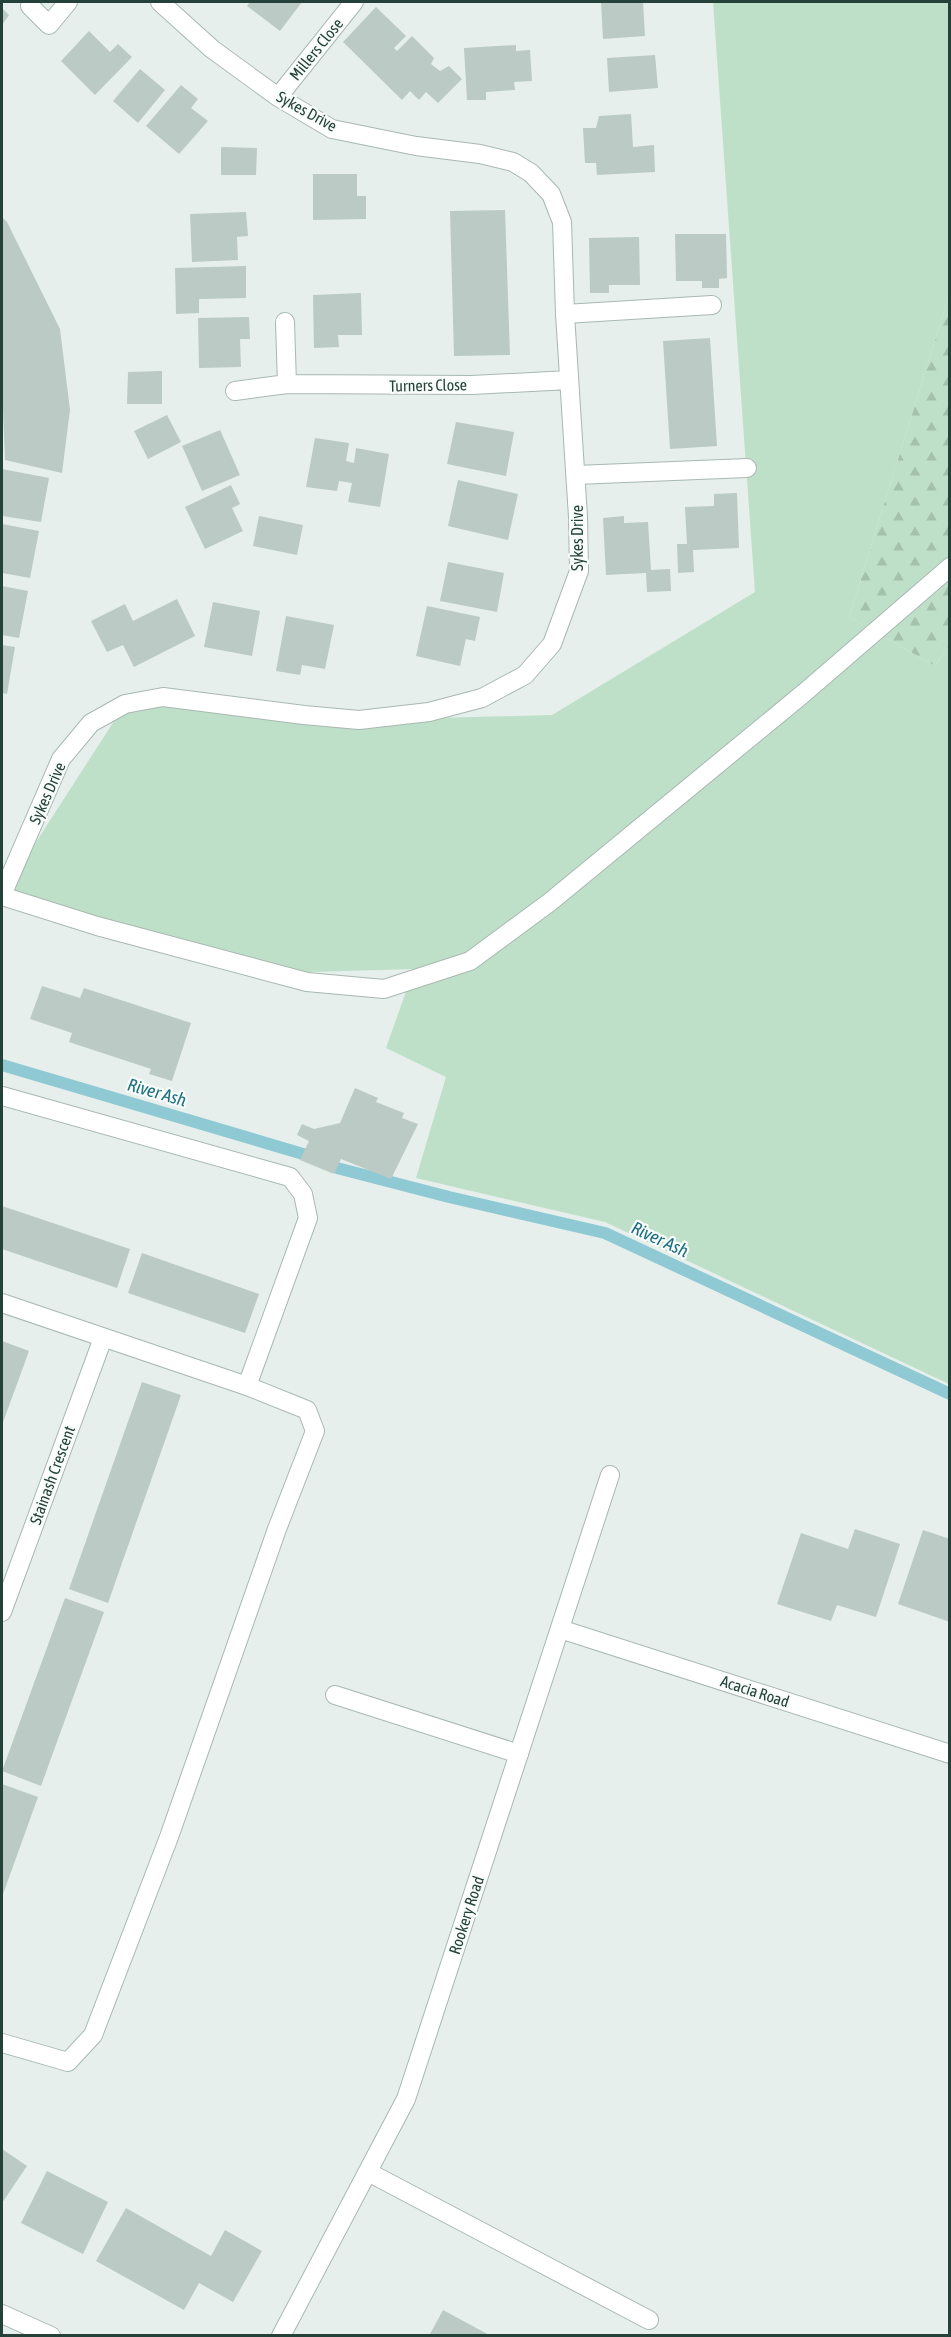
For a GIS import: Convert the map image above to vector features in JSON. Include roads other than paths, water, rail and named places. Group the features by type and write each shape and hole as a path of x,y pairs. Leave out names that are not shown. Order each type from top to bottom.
{"street":[{"path":"30,6 49,25 68,2"},
{"name":"Sykes Drive","path":"2,895 61,759 92,723 125,704 163,698 359,720 429,712 482,698 525,675 552,644 579,571 562,222 551,194 531,173 513,162 480,154 416,146 332,129 278,97 212,49 160,2"},
{"name":"Millers Close","path":"278,97 354,2"},
{"path":"565,314 712,305"},
{"path":"285,322 287,384"},
{"name":"Turners Close","path":"234,391 287,384 460,385 569,380"},
{"path":"576,475 747,468"},
{"path":"2,895 97,926 307,982 384,989 470,961 550,902 804,693 950,567"},
{"path":"2,1096 290,1177 303,1194 308,1218 247,1386"},
{"path":"2,1303 247,1386 307,1410 315,1431 277,1529 169,1837 93,2035 68,2062 2,2043"},
{"name":"Stainash Crescent","path":"2,1612 103,1338"},
{"name":"Rookery Road","path":"281,2336 406,2099 610,1475"},
{"name":"Acacia Road","path":"560,1629 950,1754"},
{"path":"335,1695 519,1754"},
{"path":"368,2172 650,2320"},
{"path":"2,2314 51,2336"}],"waterway":[{"name":"River Ash","path":"2,1065 303,1154"},
{"name":"River Ash","path":"337,1168 605,1233 950,1394"}]}
